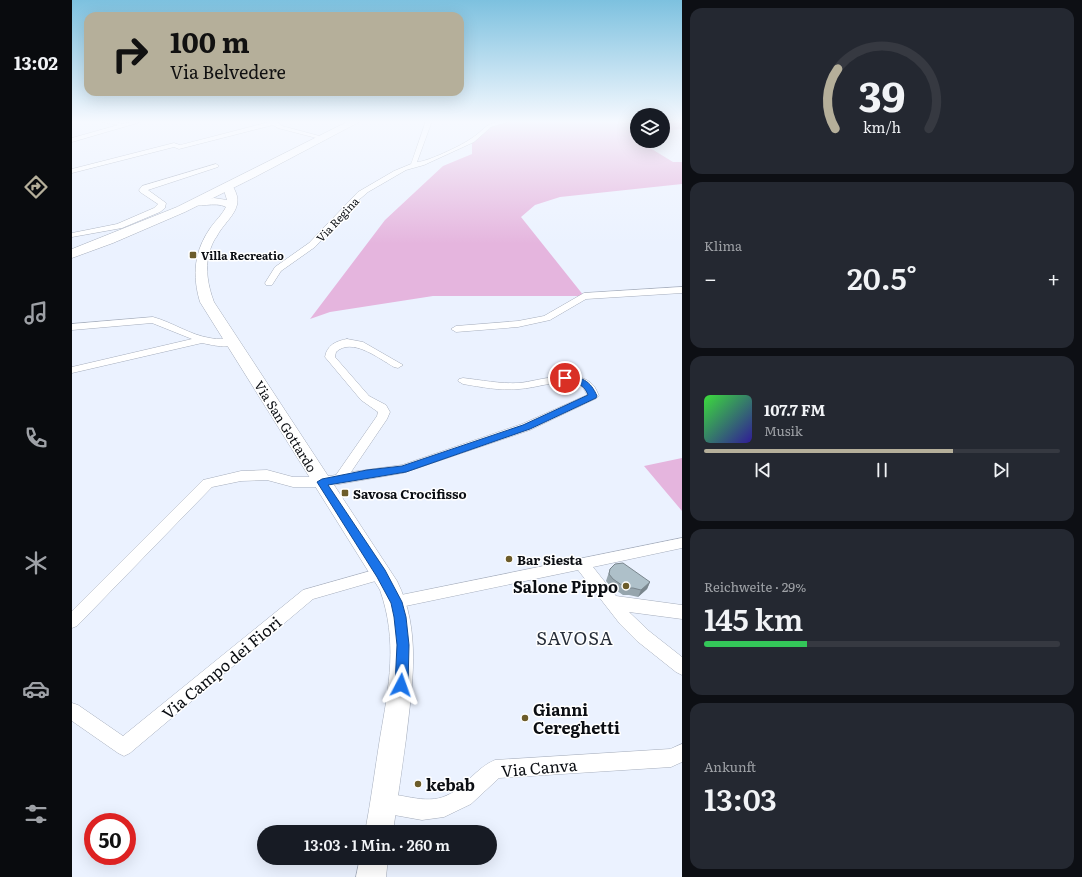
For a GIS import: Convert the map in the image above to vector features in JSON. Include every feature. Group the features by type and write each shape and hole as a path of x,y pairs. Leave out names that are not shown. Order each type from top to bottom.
{"main road":[{"path":"72,254 135,230 196,203 277,162"},
{"path":"228,187 232,196 232,206"},
{"path":"196,203 218,200 226,202 232,206"},
{"name":"Via San Gottardo","path":"232,206 207,242 201,259 201,282 207,302 271,402 330,481 396,602 400,617 403,645 402,677 380,825"},
{"path":"371,877 373,865"}],"street":[{"path":"72,171 110,162"},
{"name":"Via Regina","path":"269,283 278,269 311,246 357,197 372,186 414,164 422,164 427,162"},
{"path":"72,235 119,226 157,210 162,206 162,203 143,190 145,188 216,166"},
{"path":"456,329 518,324 547,318 584,296 682,290"},
{"path":"72,327 153,320 202,340 219,343 232,342"},
{"path":"72,370 202,340"},
{"path":"330,481 383,416 384,412 382,408 365,398 330,357 331,351 340,343 353,342 398,365"},
{"path":"72,622 208,484 241,476 260,475 304,483 330,481 403,469 526,427 593,396 589,387 576,379 565,378 518,386 463,381"},
{"path":"396,602 682,543"},
{"path":"582,564 625,619 643,636 682,667"},
{"name":"Via Campo dei Fiori","path":"72,711 124,748 308,594 381,574"},
{"path":"612,602 682,612"},
{"name":"Via Canva","path":"383,803 422,810 444,807 464,797 495,769 671,758 682,754"}],"shaded area":[{"path":"453,162 682,162 682,184 560,197 535,205 521,217 584,296 433,296 330,312 310,319 385,220 443,166"},
{"path":"682,458 682,511 644,466"}],"building":[{"path":"623,563 650,582 641,590 626,588 613,579 609,574 610,569 615,564"}],"place":[{"name":"Villa Recreatio","path":"193,255"},
{"name":"Savosa Crocifisso","path":"345,493"},
{"name":"Bar Siesta","path":"509,559"},
{"name":"Salone Pippo","path":"626,586"},
{"name":"Gianni Cereghetti","path":"525,718"},
{"name":"kebab","path":"418,784"}],"district":[{"name":"SAVOSA","path":"575,637"}],"route":[{"path":"401,685 403,645 400,617 396,602 390,587 322,482 403,469 526,427 593,396 589,387 583,382 576,379 565,378"}]}
